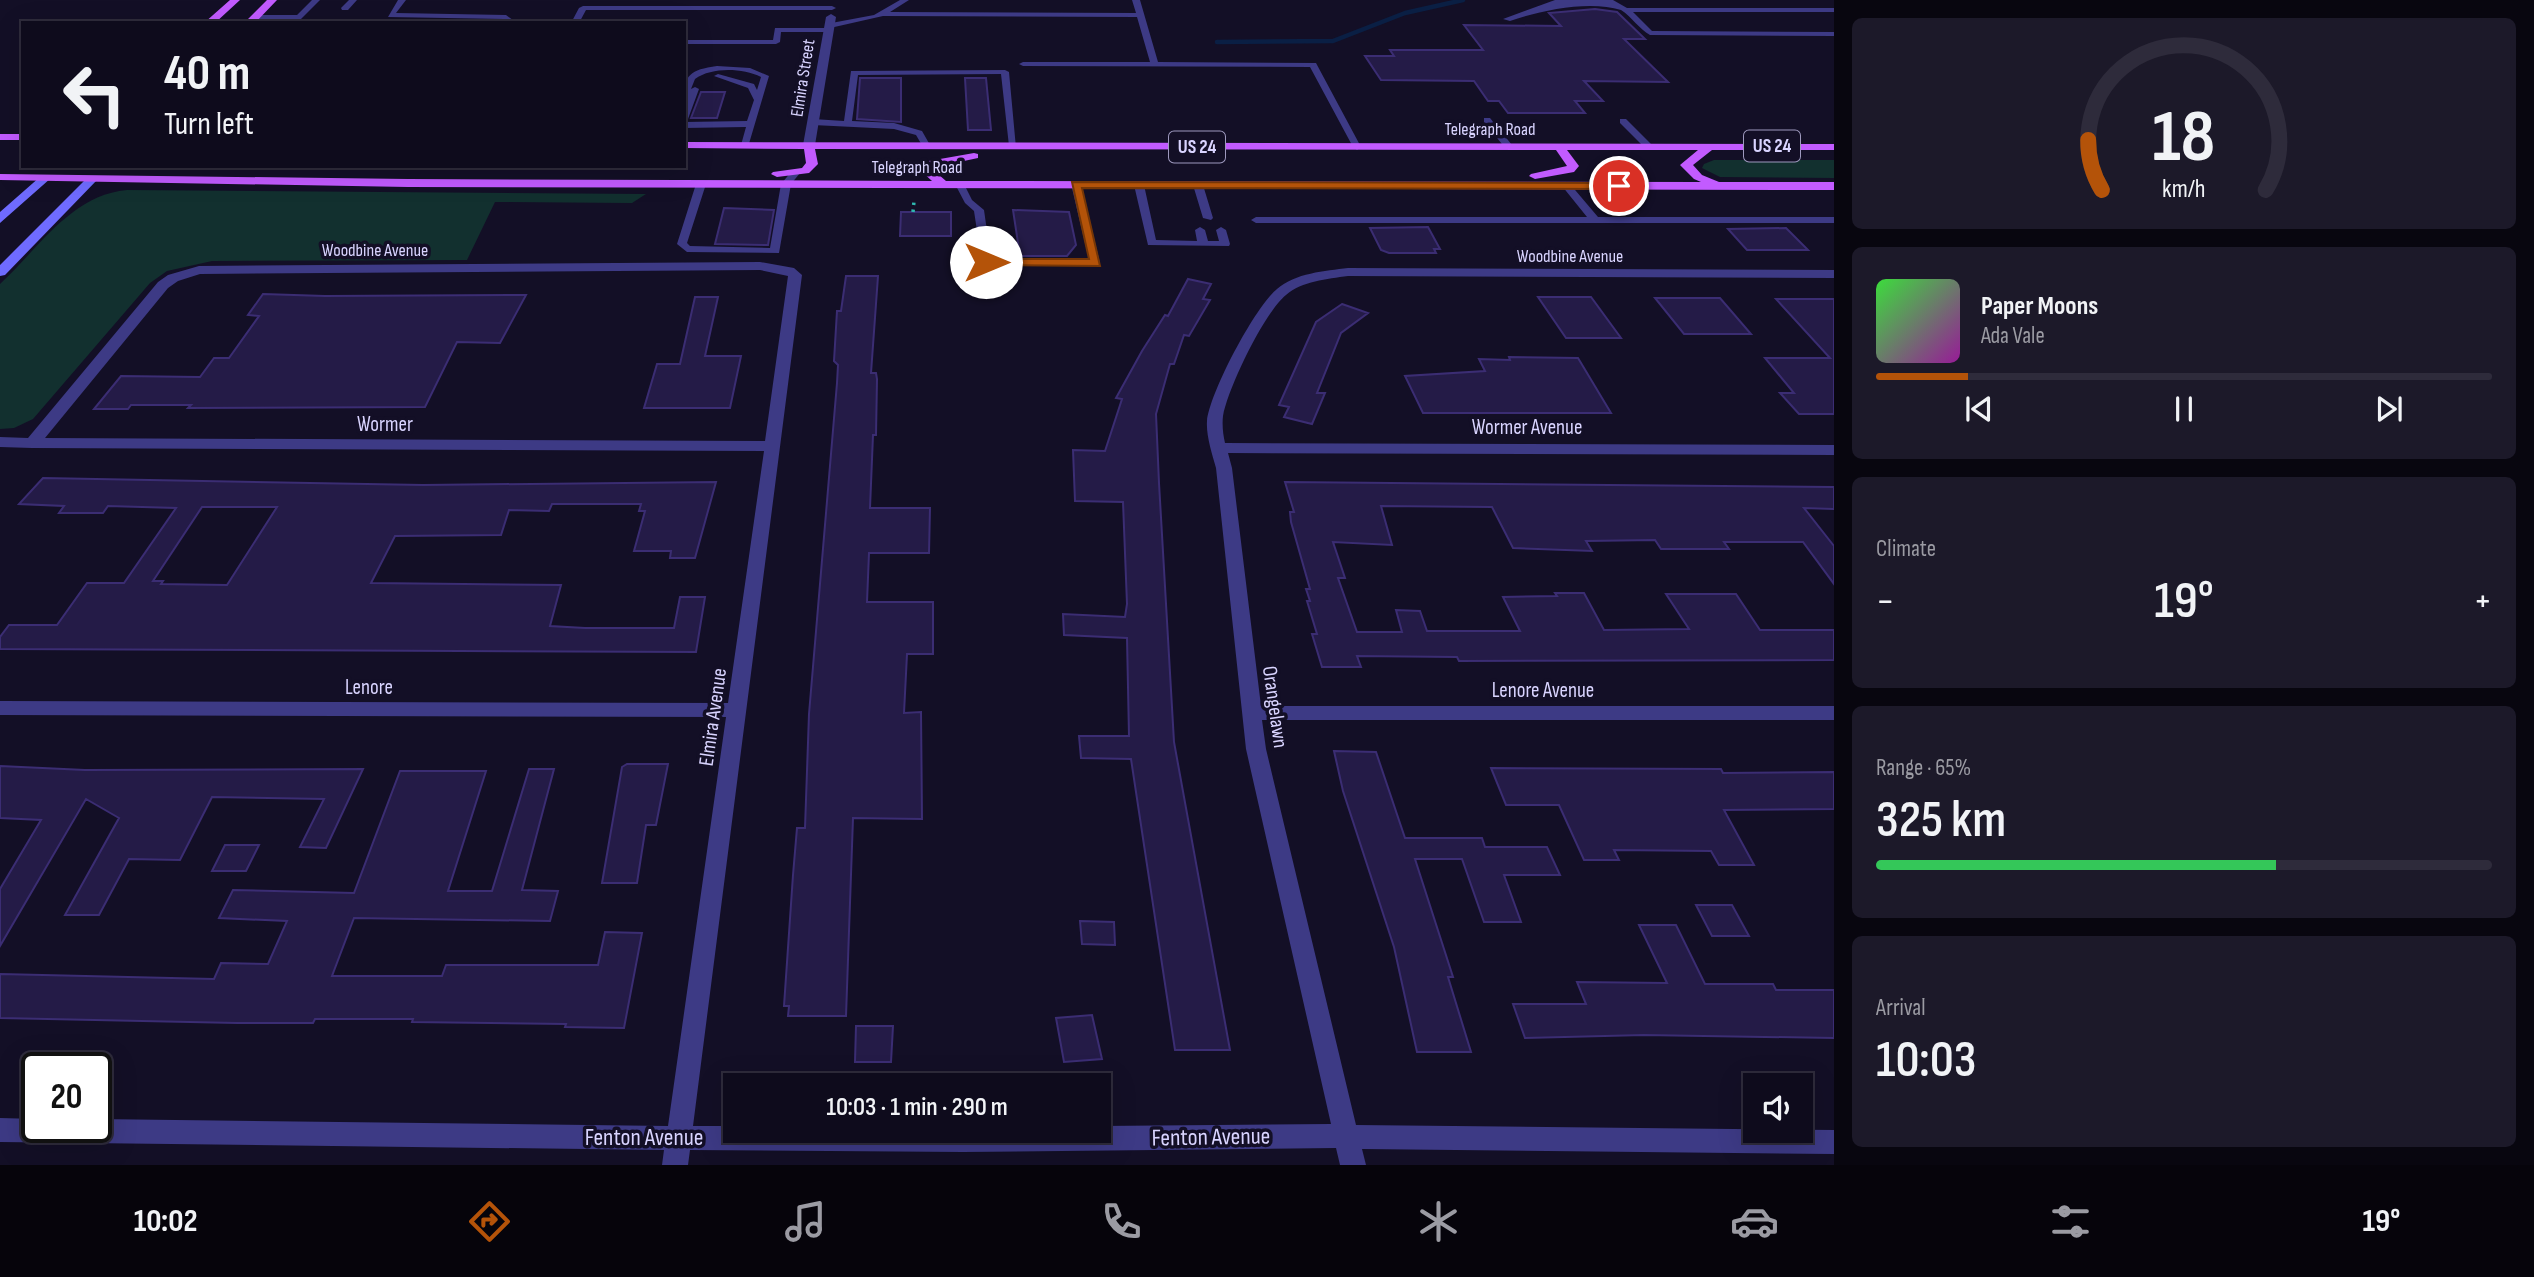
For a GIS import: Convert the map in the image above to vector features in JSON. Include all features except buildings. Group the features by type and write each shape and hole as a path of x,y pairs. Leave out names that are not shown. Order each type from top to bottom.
{"main road":[{"path":"211,21 235,0"},
{"path":"252,20 272,0"},
{"path":"0,136 21,137"},
{"name":"Telegraph Road","path":"686,145 1834,147"},
{"path":"301,181 474,173 795,173 805,171 812,164 809,145"},
{"path":"1326,186 1353,178 1561,173 1573,166 1559,146"},
{"path":"1710,146 1686,165 1698,177 1724,186"},
{"path":"943,184 929,176 925,169 927,164 961,156 1177,156 1210,154 1225,147"},
{"path":"0,219 56,168"},
{"path":"0,272 103,168"},
{"name":"Telegraph Road","path":"0,177 701,184 1834,187"}],"street":[{"name":"Elmira Street","path":"809,145 831,16"},
{"name":"Woodbine Avenue","path":"32,443 163,285 173,278 199,270 760,266 789,271 794,275"},
{"name":"Woodbine Avenue","path":"1307,280 1363,272 1834,274"},
{"name":"Elmira Avenue","path":"675,1165 794,275"},
{"name":"Orangelawn","path":"1307,280 1273,300 1219,402 1215,422 1256,749 1353,1165"},
{"name":"Wormer","path":"0,442 771,446"},
{"name":"Wormer Avenue","path":"1219,448 1834,450"},
{"name":"Lenore","path":"0,708 737,710"},
{"name":"Lenore Avenue","path":"1252,713 1834,713"},
{"name":"Fenton Avenue","path":"0,1130 679,1138 1346,1137 1834,1142"}],"lane":[{"path":"252,20 295,20 316,0"},
{"path":"345,8 353,0"},
{"path":"402,0 391,15 506,17 511,21"},
{"path":"1136,0 1156,64"},
{"path":"880,15 899,1"},
{"path":"1507,19 1559,1 1609,1 1626,10 1650,33 1834,34"},
{"path":"576,21 583,8 831,16 1140,15"},
{"path":"1626,10 1834,10"},
{"path":"611,21 614,13"},
{"path":"686,42 776,42 778,30 831,16"},
{"path":"1023,64 1313,65 1357,147"},
{"path":"686,93 691,78 699,72 737,69 765,76 745,145"},
{"path":"848,121 854,73 1005,72 1013,146"},
{"path":"686,114 697,86 709,77 728,77 751,86 758,100"},
{"path":"1487,120 1509,147"},
{"path":"813,122 848,121 894,126 919,133 926,145"},
{"path":"1623,121 1648,146"},
{"path":"686,125 751,124"},
{"path":"701,184 682,243 693,251 775,251 786,184 795,173"},
{"path":"960,184 968,201 979,210 986,262 1096,263 1076,184"},
{"path":"1139,185 1152,243 1209,243 1211,230"},
{"path":"1198,185 1207,218 1203,201"},
{"path":"1567,186 1595,220"},
{"path":"1256,220 1834,220"}],"path":[{"path":"913,212 914,201"}],"green space":[{"path":"1714,160 1834,160 1834,178 1720,177 1702,168 1704,164"},
{"path":"127,190 646,194 632,203 495,202 467,260 212,261 167,271 150,283 33,419 14,428 0,429 0,284 72,212 107,194"}],"waterway":[{"path":"1217,42 1333,41 1405,13 1463,0"}],"route":[{"path":"986,262 1096,263 1076,184 1619,186"}]}
